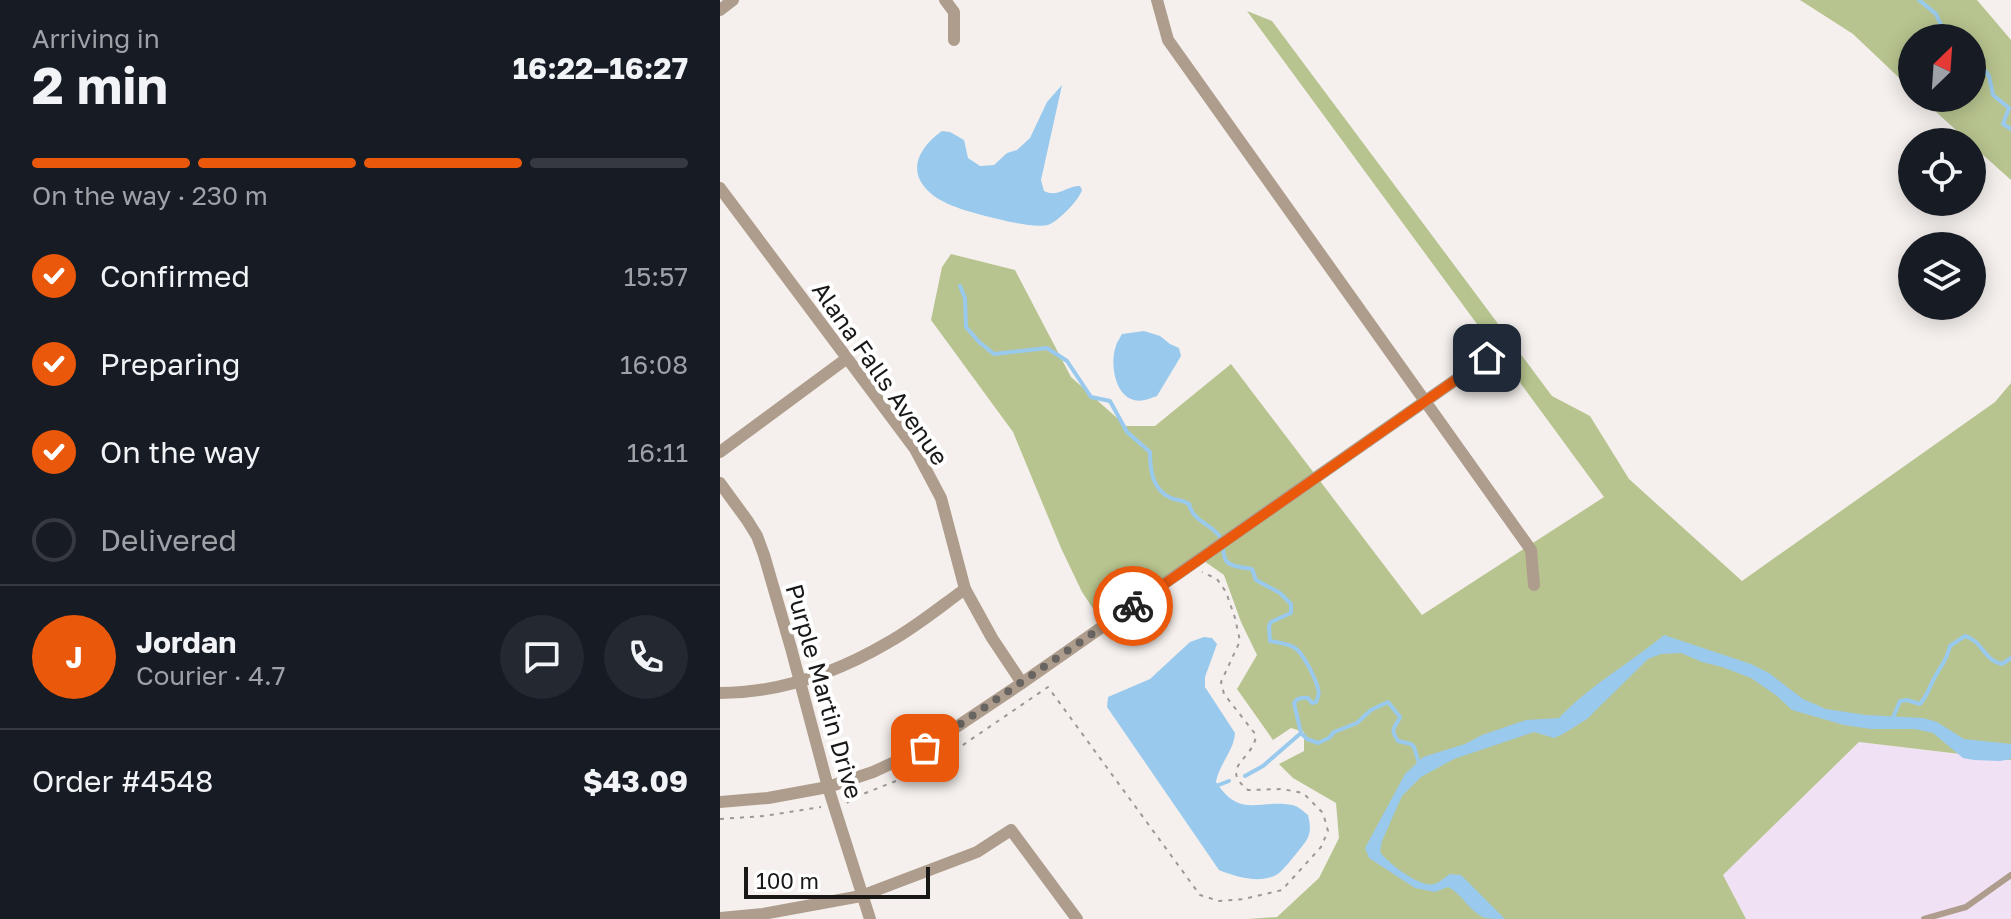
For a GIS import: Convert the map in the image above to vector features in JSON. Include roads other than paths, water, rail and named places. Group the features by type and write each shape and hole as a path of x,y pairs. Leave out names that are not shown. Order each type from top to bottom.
{"street":[{"path":"720,10 733,0"},
{"path":"945,0 954,12 954,40"},
{"path":"1157,0 1168,40 1531,550 1534,585"},
{"name":"Alana Falls Avenue","path":"720,188 915,449 941,498 965,589 1022,683"},
{"path":"720,802 768,798 828,787 873,772 925,748 1487,358"},
{"path":"720,452 846,359"},
{"name":"Purple Martin Drive","path":"720,483 757,536 764,555 828,787 870,919"},
{"path":"720,693 745,693 800,682 837,668 890,642 965,589"},
{"path":"720,918 763,914 861,896 977,852 1011,830 1077,919"}],"lane":[{"path":"1924,919 1966,907 2011,875"}],"water":[{"path":"1062,85 1041,180 1044,191 1049,193 1080,186 1082,190 1058,219 1043,226 1003,220 948,204 925,188 917,171 918,162 926,146 942,131 964,140 968,158 980,166 994,165 1030,138 1047,102"},
{"path":"1144,331 1160,336 1179,348 1181,356 1157,396 1138,401 1121,390 1113,360 1122,334"},
{"path":"1664,635 1751,664 1769,673 1803,699 1826,709 1923,718 1937,722 1964,739 2011,744 2011,759 1963,758 1933,733 1844,725 1792,710 1751,678 1681,653 1661,654 1648,659 1587,719 1563,734 1554,738 1534,732 1454,759 1421,777 1402,796 1380,852 1413,879 1428,884 1434,884 1450,874 1461,875 1505,919 1480,915 1448,887 1435,892 1415,888 1369,858 1365,848 1405,774 1423,757 1526,720 1559,718 1596,685"},
{"path":"1204,637 1212,638 1217,644 1205,677 1205,687 1235,733 1216,782 1233,800 1242,804 1292,805 1308,815 1310,832 1306,840 1273,877 1241,877 1219,870 1107,707 1108,697 1150,679 1190,642"}],"waterway":[{"path":"1919,0 1936,14 1941,24"},
{"path":"1986,72 1993,95 2009,108 2003,124 2011,129"},
{"path":"960,286 965,298 966,327 979,342 994,354 1047,348 1067,361 1091,397 1110,401 1127,432 1150,452 1152,472 1160,490 1171,498 1189,504 1194,515 1216,532 1227,562 1252,569 1256,580 1280,593 1291,604 1291,613 1271,622 1270,641 1295,648 1317,685 1319,694 1316,702 1304,698 1294,703 1301,733 1318,743 1334,732 1357,723 1371,710 1388,702 1400,717 1394,728 1395,736 1398,741 1414,747 1419,763"},
{"path":"1892,720 1900,701 1920,704 1946,659 1950,646 1965,636 1976,642 1996,662 2002,664 2011,658"},
{"path":"1245,776 1263,766 1301,733"},
{"path":"1216,786 1229,781"}]}
